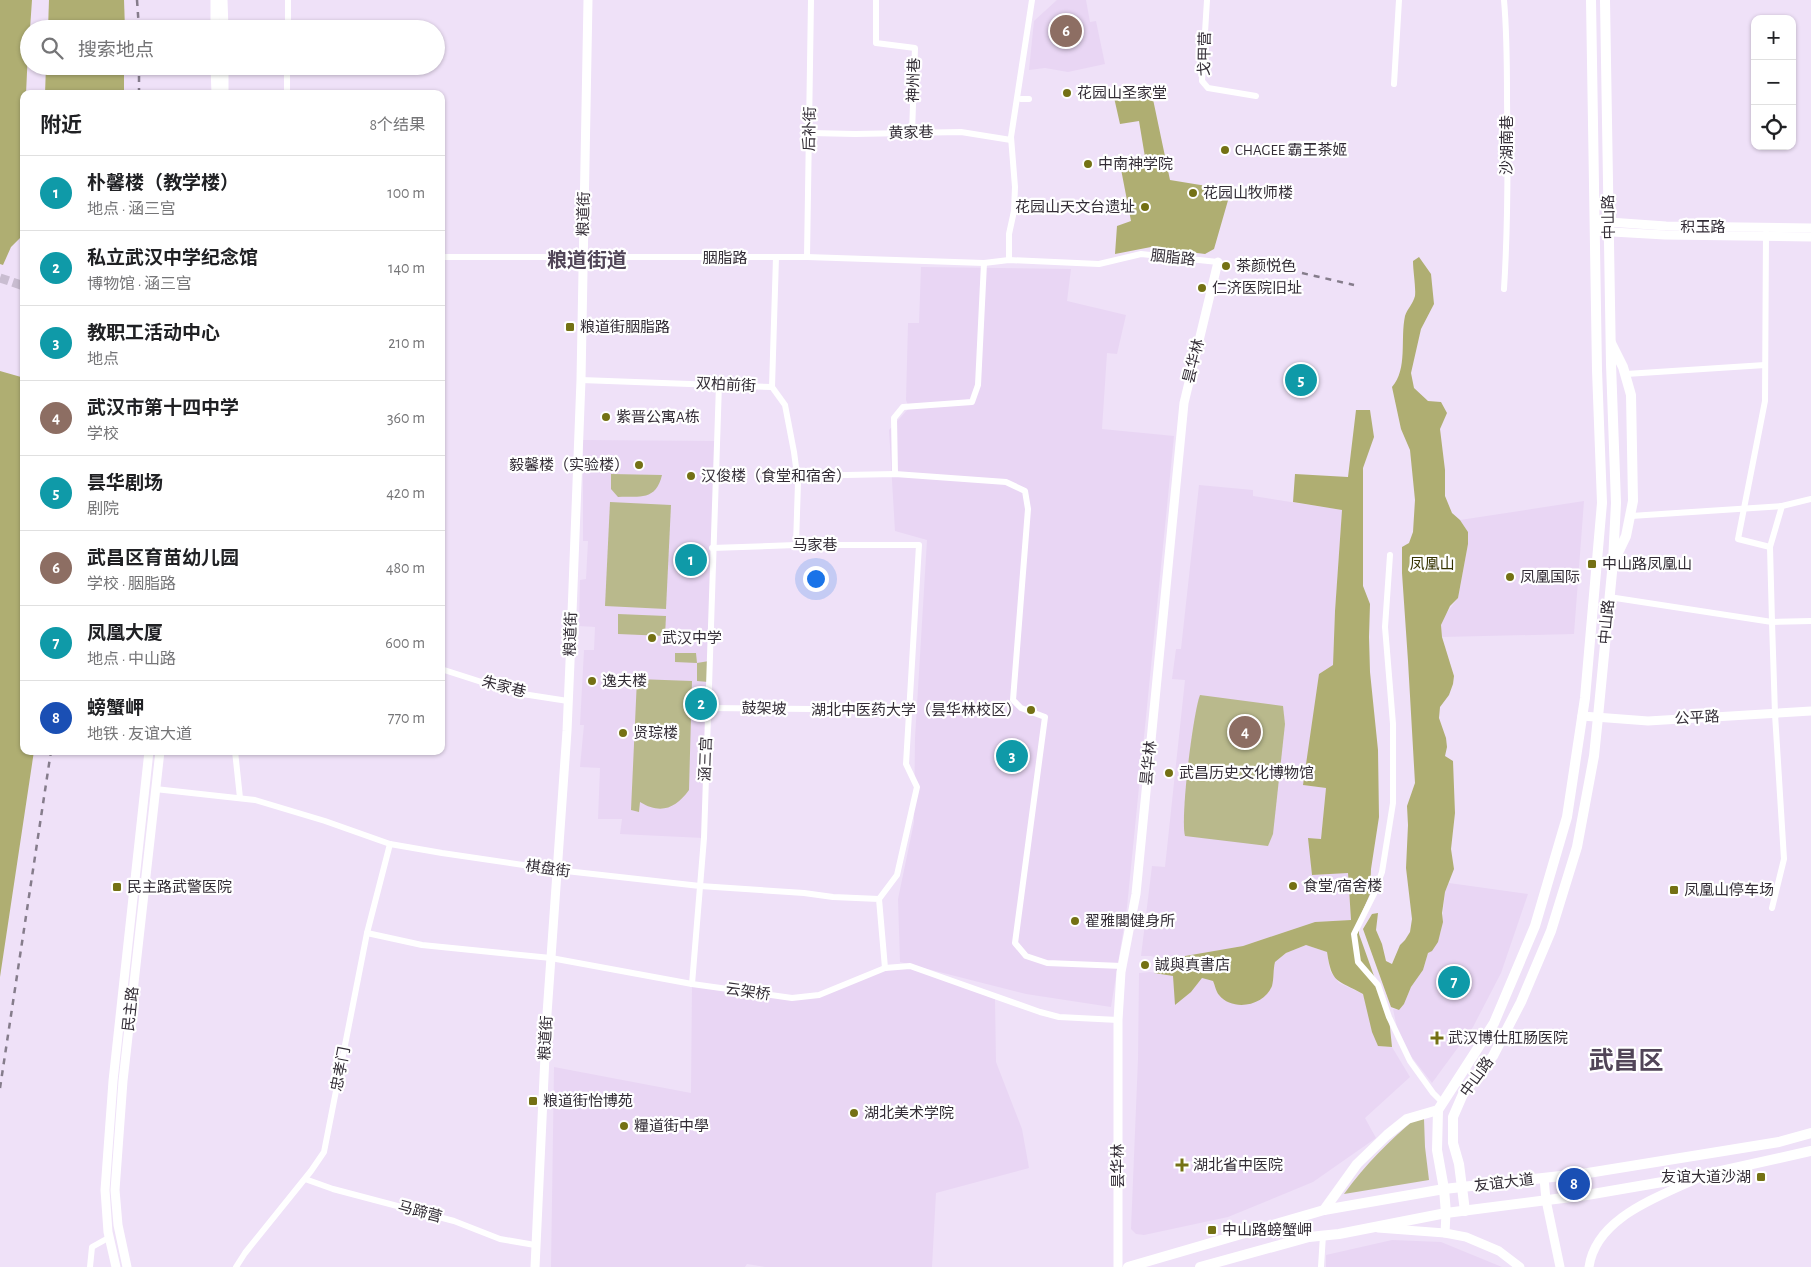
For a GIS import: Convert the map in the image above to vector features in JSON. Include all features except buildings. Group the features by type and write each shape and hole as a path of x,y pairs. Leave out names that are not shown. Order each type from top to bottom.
{"main road":[{"name":"中山路","path":"1440,1106 1494,1024 1535,926 1567,817 1582,716 1602,503 1597,370 1591,0"},
{"name":"中山路","path":"1466,1211 1459,1164 1453,1143 1453,1117 1463,1094 1493,1056 1521,1002 1551,931 1577,847 1594,756 1610,597 1616,503 1605,0"},
{"path":"1611,342 1626,374 1631,395 1633,501 1626,536 1613,562"},
{"path":"1128,1267 1319,1211 1357,1164 1387,1135 1408,1119 1440,1106 1437,1150 1446,1213"},
{"name":"友谊大道","path":"1319,1211 1444,1189 1588,1173 1779,1142 1811,1133"},
{"name":"友谊大道","path":"1323,1235 1339,1234 1446,1213 1587,1195 1704,1175 1811,1151"},
{"path":"1200,1267 1309,1237 1323,1235"}],"street":[{"path":"215,0 215,20"},
{"path":"223,0 224,20"},
{"path":"288,0 288,20"},
{"name":"粮道街","path":"535,1267 556,870 568,700 581,380 588,0"},
{"name":"后补街","path":"807,257 810,132 810,0"},
{"name":"神州巷","path":"876,0 876,43 915,48 912,133"},
{"path":"1009,260 1009,234 1014,211 1015,187 1011,140 1032,0"},
{"name":"戈甲营","path":"1207,0 1202,81 1208,88 1256,96"},
{"path":"1394,84 1399,0"},
{"name":"沙湖南巷","path":"1504,0 1508,119 1508,231 1504,289"},
{"path":"215,75 216,90"},
{"path":"224,75 224,90"},
{"path":"287,75 287,90"},
{"path":"1021,99 1029,99"},
{"name":"黄家巷","path":"810,132 855,134 961,132 1011,140"},
{"name":"积玉路","path":"1595,227 1609,226 1665,235 1766,232 1811,228"},
{"path":"1766,232 1765,401 1738,538 1770,547"},
{"name":"积玉路","path":"1766,232 1811,237"},
{"name":"胭脂路","path":"445,257 807,257 984,263 1009,260 1099,264 1141,254 1218,262"},
{"name":"双柏前街","path":"581,380 772,387 776,258"},
{"name":"昙华林","path":"1118,1267 1118,1020 1122,966 1136,894 1184,403 1218,262"},
{"path":"895,474 894,418 903,406 972,402 978,384 984,263"},
{"path":"1626,374 1765,365"},
{"name":"涵三宫","path":"692,984 704,838 718,384"},
{"path":"772,387 785,405 794,452 798,482 796,545"},
{"path":"797,476 895,474 1006,482 1025,491 1028,508 1013,700 1021,708 1045,717 1015,943 1026,956 1047,963 1122,966"},
{"path":"1631,516 1782,506 1811,499"},
{"path":"1772,908 1784,859 1774,714 1770,547 1782,506"},
{"name":"马家巷","path":"712,548 796,545 918,545 910,710"},
{"path":"1390,555 1385,626 1393,724 1393,803 1382,872 1374,894 1354,934 1358,962 1378,986 1389,1017 1410,1061 1440,1106"},
{"path":"1610,597 1772,622 1811,621"},
{"name":"朱家巷","path":"445,670 516,693 568,700"},
{"name":"鼓架坡","path":"708,708 910,710"},
{"path":"885,968 880,900 897,874 917,787 906,764 910,710"},
{"name":"公平路","path":"1582,716 1648,721 1811,711"},
{"name":"民主路","path":"116,1267 110,1237 105,1190 113,1081 149,755"},
{"name":"民主路","path":"127,1267 118,1225 115,1190 123,1081 159,755"},
{"path":"235,755 240,798"},
{"name":"棋盘街","path":"155,789 255,800 325,821 390,844 556,870 700,886 880,900"},
{"name":"忠孝门","path":"236,1267 324,1152 367,933 390,844"},
{"name":"云架桥","path":"367,933 422,945 551,958 692,984 792,998 819,995 885,968 910,966 1025,1007 1059,1016 1118,1020"},
{"path":"1589,1267 1600,1240 1614,1222 1634,1208 1704,1175"},
{"path":"1544,1178 1546,1200 1560,1267"},
{"name":"马蹄营","path":"305,1179 333,1189 454,1221 500,1239 535,1245"},
{"path":"1444,1233 1446,1213"},
{"path":"1370,1228 1444,1233 1466,1237 1498,1250 1520,1267"},
{"path":"1321,1267 1323,1235"},
{"path":"90,1267 92,1247 110,1237"}],"shaded area":[{"path":"1057,0 1086,0 1090,22 1096,21 1105,64 1068,72 1045,68 1029,70 1034,21"},
{"name":"湖北中医药大学（昙华林校区）","path":"921,267 1071,269 1067,301 1126,315 1117,354 1107,353 1102,429 1174,436 1127,907 1111,1007 1026,994 900,962 898,899 914,822 915,738 927,540 895,531 889,430 909,408 906,400 908,323 919,323"},
{"name":"武汉中学","path":"583,440 716,441 704,838 620,834 622,819 598,819 600,768 580,767 584,725 580,725 584,650 594,650 595,627 579,626 580,580 586,579 588,541 583,541"},
{"path":"1199,485 1253,490 1253,496 1342,510 1333,666 1303,785 1326,788 1321,839 1309,838 1312,875 1348,872 1351,920 1315,922 1243,946 1162,960 1151,956 1141,956 1152,866 1165,867 1185,680 1172,679 1176,649 1181,649"},
{"path":"1584,501 1574,634 1442,637 1441,625 1445,615 1458,598 1468,544 1468,532 1460,520"},
{"path":"1449,883 1528,894 1501,973 1473,1027 1432,1083 1400,1042 1393,1009 1399,1010 1404,1004 1411,987 1423,970 1428,953 1441,932 1445,892"},
{"path":"1306,945 1327,952 1330,971 1339,983 1363,994 1378,1046 1392,1047 1410,1077 1365,1118 1376,1138 1313,1182 1228,1217 1144,1235 1136,1234 1131,1229 1138,1059 1139,973 1150,972 1173,976 1191,992 1202,978 1213,981 1218,995 1273,971 1275,962 1286,953"},
{"name":"湖北美术学院","path":"910,966 995,999 996,1062 1022,1129 1029,1168 936,1193 932,1267 765,1267 747,1264 745,1267 551,1267 554,1067 691,1093 692,984 793,998 819,995 885,968"},
{"path":"1392,1240 1441,1242 1502,1267 1326,1267 1326,1255"}],"green space":[{"path":"0,0 32,0 31,20 20,20 20,75 27,75 26,90 20,90 20,238 11,247 3,265 0,264"},
{"path":"49,0 124,0 125,20 48,20"},
{"path":"46,75 124,75 124,90 45,90"},
{"path":"1150,85 1170,180 1231,190 1214,249 1205,254 1151,247 1115,254 1117,226 1131,221 1120,164 1145,157 1139,121 1120,124 1113,93"},
{"name":"凤凰山","path":"1419,257 1431,274 1434,304 1421,329 1411,373 1414,388 1428,401 1441,402 1447,413 1440,429 1445,470 1445,496 1452,513 1460,520 1468,532 1468,544 1458,598 1450,606 1441,625 1442,637 1454,676 1449,695 1440,707 1439,718 1446,738 1445,756 1453,761 1455,813 1451,849 1454,869 1445,892 1442,913 1443,922 1438,942 1432,951 1428,953 1423,970 1411,987 1404,1004 1399,1010 1391,1007 1363,929 1372,914 1378,913 1376,930 1386,961 1392,964 1400,945 1410,932 1412,919 1406,868 1407,806 1415,783 1402,547 1409,543 1413,532 1415,500 1410,450 1401,429 1392,387 1397,380 1402,363 1405,316 1415,296 1413,261"},
{"path":"0,371 20,377 20,755 33,755 0,977"},
{"path":"1356,410 1370,410 1374,437 1363,468 1363,586 1370,604 1370,672 1378,750 1379,817 1371,869 1370,894 1359,919 1359,934 1389,1018 1392,1047 1378,1046 1372,1032 1363,994 1337,980 1331,970 1327,952 1306,945 1286,953 1275,962 1273,983 1268,993 1255,1002 1248,1004 1232,1004 1218,994 1213,981 1202,978 1191,992 1175,1005 1173,976 1154,973 1162,960 1243,946 1315,922 1351,920 1348,873 1312,875 1308,838 1321,839 1326,788 1303,785 1319,674 1333,665 1342,510 1293,502 1295,474 1348,477"},
{"path":"611,474 662,475 656,489 651,493 640,496 618,497 611,489"},
{"path":"610,502 671,505 666,609 605,606"},
{"path":"618,614 666,616 665,636 618,634"},
{"path":"675,653 696,653 697,663 675,662"},
{"path":"709,661 708,682 697,681 697,663"},
{"path":"637,679 692,681 689,790 679,801 668,808 655,808 640,802 639,812 631,810"},
{"path":"1200,695 1283,706 1285,724 1273,834 1268,846 1185,836 1184,809 1188,766"},
{"path":"1416,1118 1424,1119 1429,1180 1344,1194 1378,1154"}],"tunnel":[{"path":"0,278 20,285"}],"railway":[{"path":"137,0 138,20"},
{"path":"139,75 139,90"},
{"path":"1302,273 1354,285"},
{"path":"0,1088 50,755"}],"place":[{"name":"武昌区育苗幼儿园","path":"1066,31"},
{"name":"花园山圣家堂","path":"1067,93"},
{"name":"CHAGEE 霸王茶姬","path":"1225,150"},
{"name":"中南神学院","path":"1088,164"},
{"name":"花园山牧师楼","path":"1193,193"},
{"name":"花园山天文台遗址","path":"1145,207"},
{"name":"茶颜悦色","path":"1226,266"},
{"name":"仁济医院旧址","path":"1202,288"},
{"name":"粮道街胭脂路","path":"570,327"},
{"name":"昙华剧场","path":"1301,380"},
{"name":"紫晋公寓A栋","path":"606,417"},
{"name":"毅馨楼（实验楼）","path":"639,465"},
{"name":"汉俊楼（食堂和宿舍）","path":"691,476"},
{"name":"朴馨楼（教学楼）","path":"691,560"},
{"name":"中山路凤凰山","path":"1592,564"},
{"name":"凤凰国际","path":"1510,577"},
{"name":"武汉中学","path":"652,638"},
{"name":"逸夫楼","path":"592,681"},
{"name":"私立武汉中学纪念馆","path":"701,704"},
{"name":"湖北中医药大学（昙华林校区）","path":"1031,710"},
{"name":"武汉市第十四中学","path":"1245,732"},
{"name":"贤琮楼","path":"623,733"},
{"name":"教职工活动中心","path":"1012,756"},
{"name":"武昌历史文化博物馆","path":"1169,773"},
{"name":"食堂/宿舍楼","path":"1293,886"},
{"name":"民主路武警医院","path":"117,887"},
{"name":"凤凰山停车场","path":"1674,890"},
{"name":"翟雅閣健身所","path":"1075,921"},
{"name":"誠與真書店","path":"1145,965"},
{"name":"凤凰大厦","path":"1454,982"},
{"name":"武汉博仕肛肠医院","path":"1437,1038"},
{"name":"粮道街怡博苑","path":"533,1101"},
{"name":"湖北美术学院","path":"854,1113"},
{"name":"糧道街中學","path":"624,1126"},
{"name":"湖北省中医院","path":"1182,1165"},
{"name":"友谊大道沙湖","path":"1761,1177"},
{"name":"螃蟹岬","path":"1574,1184"},
{"name":"中山路螃蟹岬","path":"1212,1230"}],"district":[{"name":"粮道街道","path":"587,261"},
{"name":"武昌区","path":"1626,1061"}]}
